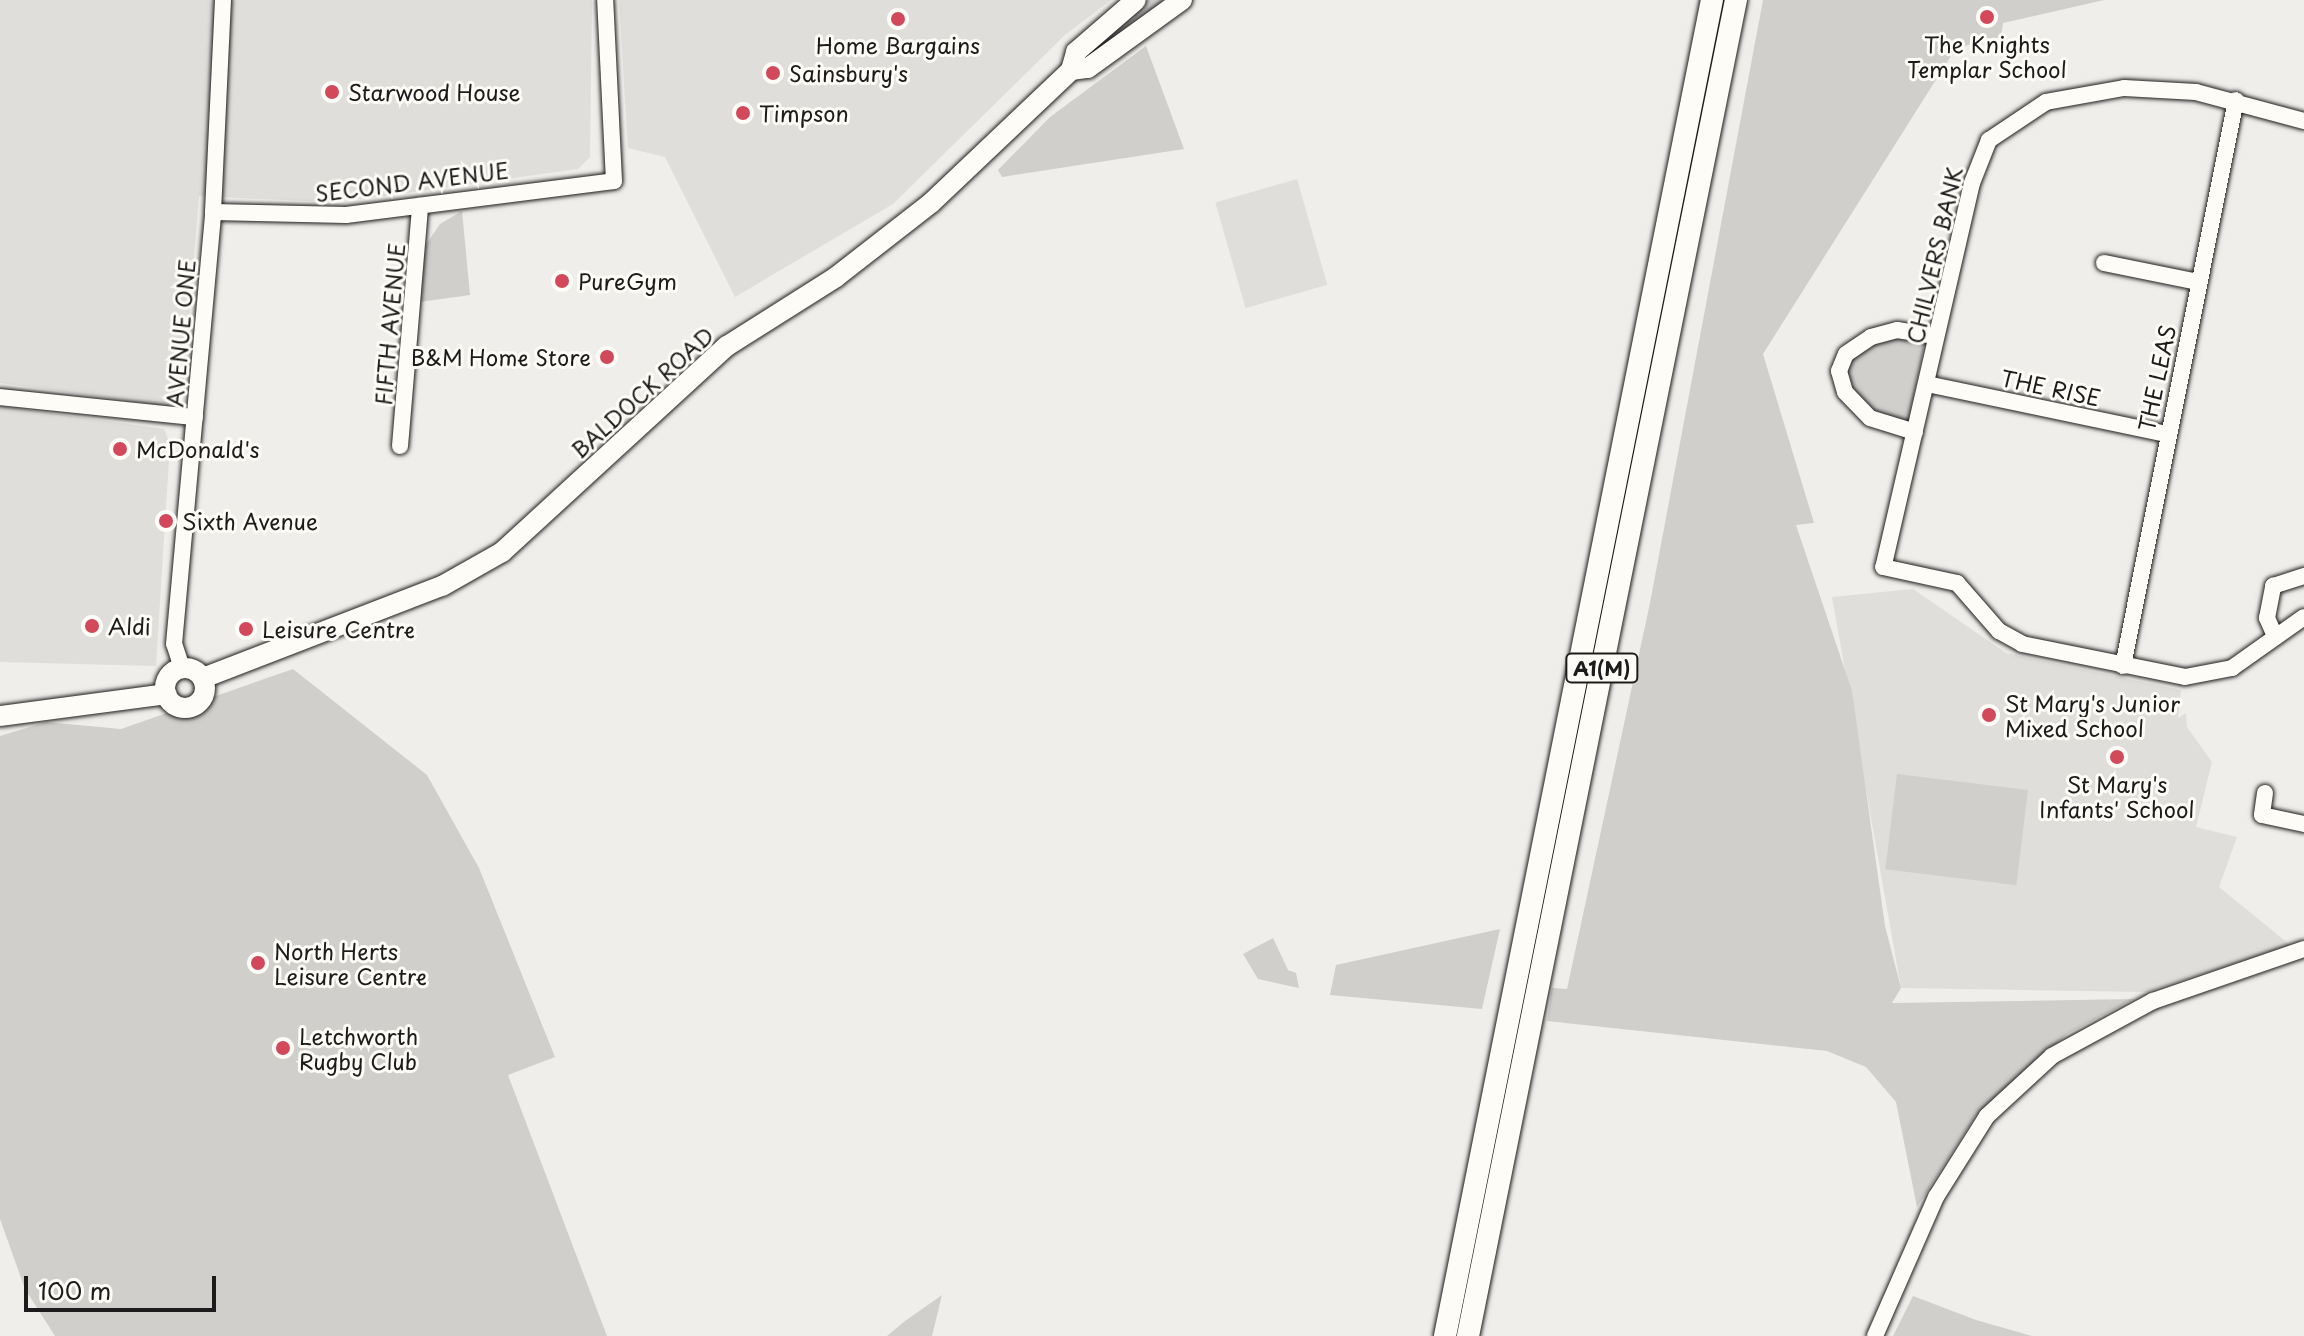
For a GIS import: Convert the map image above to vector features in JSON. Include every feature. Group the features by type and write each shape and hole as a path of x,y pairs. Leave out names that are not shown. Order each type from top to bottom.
{"highway":[{"name":"A1(M)","path":"1445,1336 1712,0"},
{"name":"A1(M)","path":"1468,1336 1736,0"}],"main road":[{"name":"BALDOCK ROAD","path":"203,678 442,586 502,552 727,346 888,239 1071,70 1076,52 1136,0"},
{"name":"BALDOCK ROAD","path":"1071,70 1088,68 1182,0"},
{"path":"0,716 167,694 191,707 205,692 203,678 182,668 167,681 167,694"}],"street":[{"name":"AVENUE ONE","path":"182,668 174,644 213,212 223,0"},
{"name":"SECOND AVENUE","path":"213,212 346,215 614,181 605,0"},
{"name":"CHILVERS BANK","path":"2123,666 2022,644 1999,631 1957,583 1883,567 1976,169 1995,135 2033,107 2084,92 2161,87 2236,100 2304,121"},
{"name":"THE LEAS","path":"2123,666 2166,434 2236,100"},
{"name":"FIFTH AVENUE","path":"400,446 420,206"},
{"path":"2104,263 2198,282"},
{"path":"1915,432 1870,418 1845,392 1839,371 1846,354 1871,337 1897,330 1936,336"},
{"name":"THE RISE","path":"1927,384 2166,434"},
{"path":"0,397 195,417"},
{"path":"2275,636 2267,618 2273,586 2304,576"},
{"path":"2123,666 2213,677 2304,617"},
{"path":"2265,793 2262,815 2304,824"},
{"path":"1875,1336 1936,1197 1987,1116 2052,1056 2153,1001 2304,949"}],"shaded area":[{"path":"0,0 592,0 590,157 578,169 327,202 199,196 183,392 168,406 0,383"},
{"path":"619,0 1111,0 1065,35 893,204 735,297 665,157 628,148"},
{"path":"1148,0 1172,0 1083,59 1128,16"},
{"path":"1763,0 2104,0 2003,23 2001,37 1956,48 1763,354 1814,523 1796,525 1852,691 1885,926 1901,988 1892,1003 2134,999 2067,1034 1976,1115 1917,1207 1896,1102 1866,1067 1827,1051 1547,1021 1552,988 1567,989 1650,603"},
{"path":"1146,46 1184,149 1002,177 998,170 1050,117"},
{"path":"1297,179 1327,285 1246,308 1215,202"},
{"path":"462,211 470,295 420,302 423,249 440,224"},
{"path":"1894,334 1925,342 1908,422 1883,422 1852,398 1844,374 1849,359"},
{"path":"0,406 164,429 170,444 156,666 0,662"},
{"path":"1913,589 2006,653 2181,690 2178,718 2186,713 2187,727 2212,762 2196,827 2237,837 2219,887 2290,945 2146,992 1901,988 1832,597"},
{"name":"North Herts Leisure Centre","path":"293,669 427,775 479,868 555,1057 508,1075 607,1336 55,1336 25,1289 0,1219 0,736 46,722 121,729"},
{"path":"1897,774 2028,790 2016,885 1885,869"},
{"path":"1500,929 1482,1009 1330,995 1336,965"},
{"path":"1273,938 1288,970 1296,973 1299,988 1258,979 1243,954"},
{"path":"942,1295 932,1336 887,1336 905,1321"},
{"path":"1913,1296 1976,1320 2032,1336 1893,1336"}],"place":[{"name":"The Knights Templar School","path":"1987,17"},
{"name":"Home Bargains","path":"898,19"},
{"name":"Sainsbury's","path":"773,73"},
{"name":"Starwood House","path":"332,92"},
{"name":"Timpson","path":"743,113"},
{"name":"PureGym","path":"562,281"},
{"name":"B&M Home Store","path":"607,357"},
{"name":"McDonald's","path":"120,449"},
{"name":"Sixth Avenue","path":"166,521"},
{"name":"Aldi","path":"92,626"},
{"name":"Leisure Centre","path":"246,629"},
{"name":"St Mary's Junior Mixed School","path":"1989,715"},
{"name":"St Mary's Infants' School","path":"2117,757"},
{"name":"North Herts Leisure Centre","path":"258,963"},
{"name":"Letchworth Rugby Club","path":"283,1048"}]}
